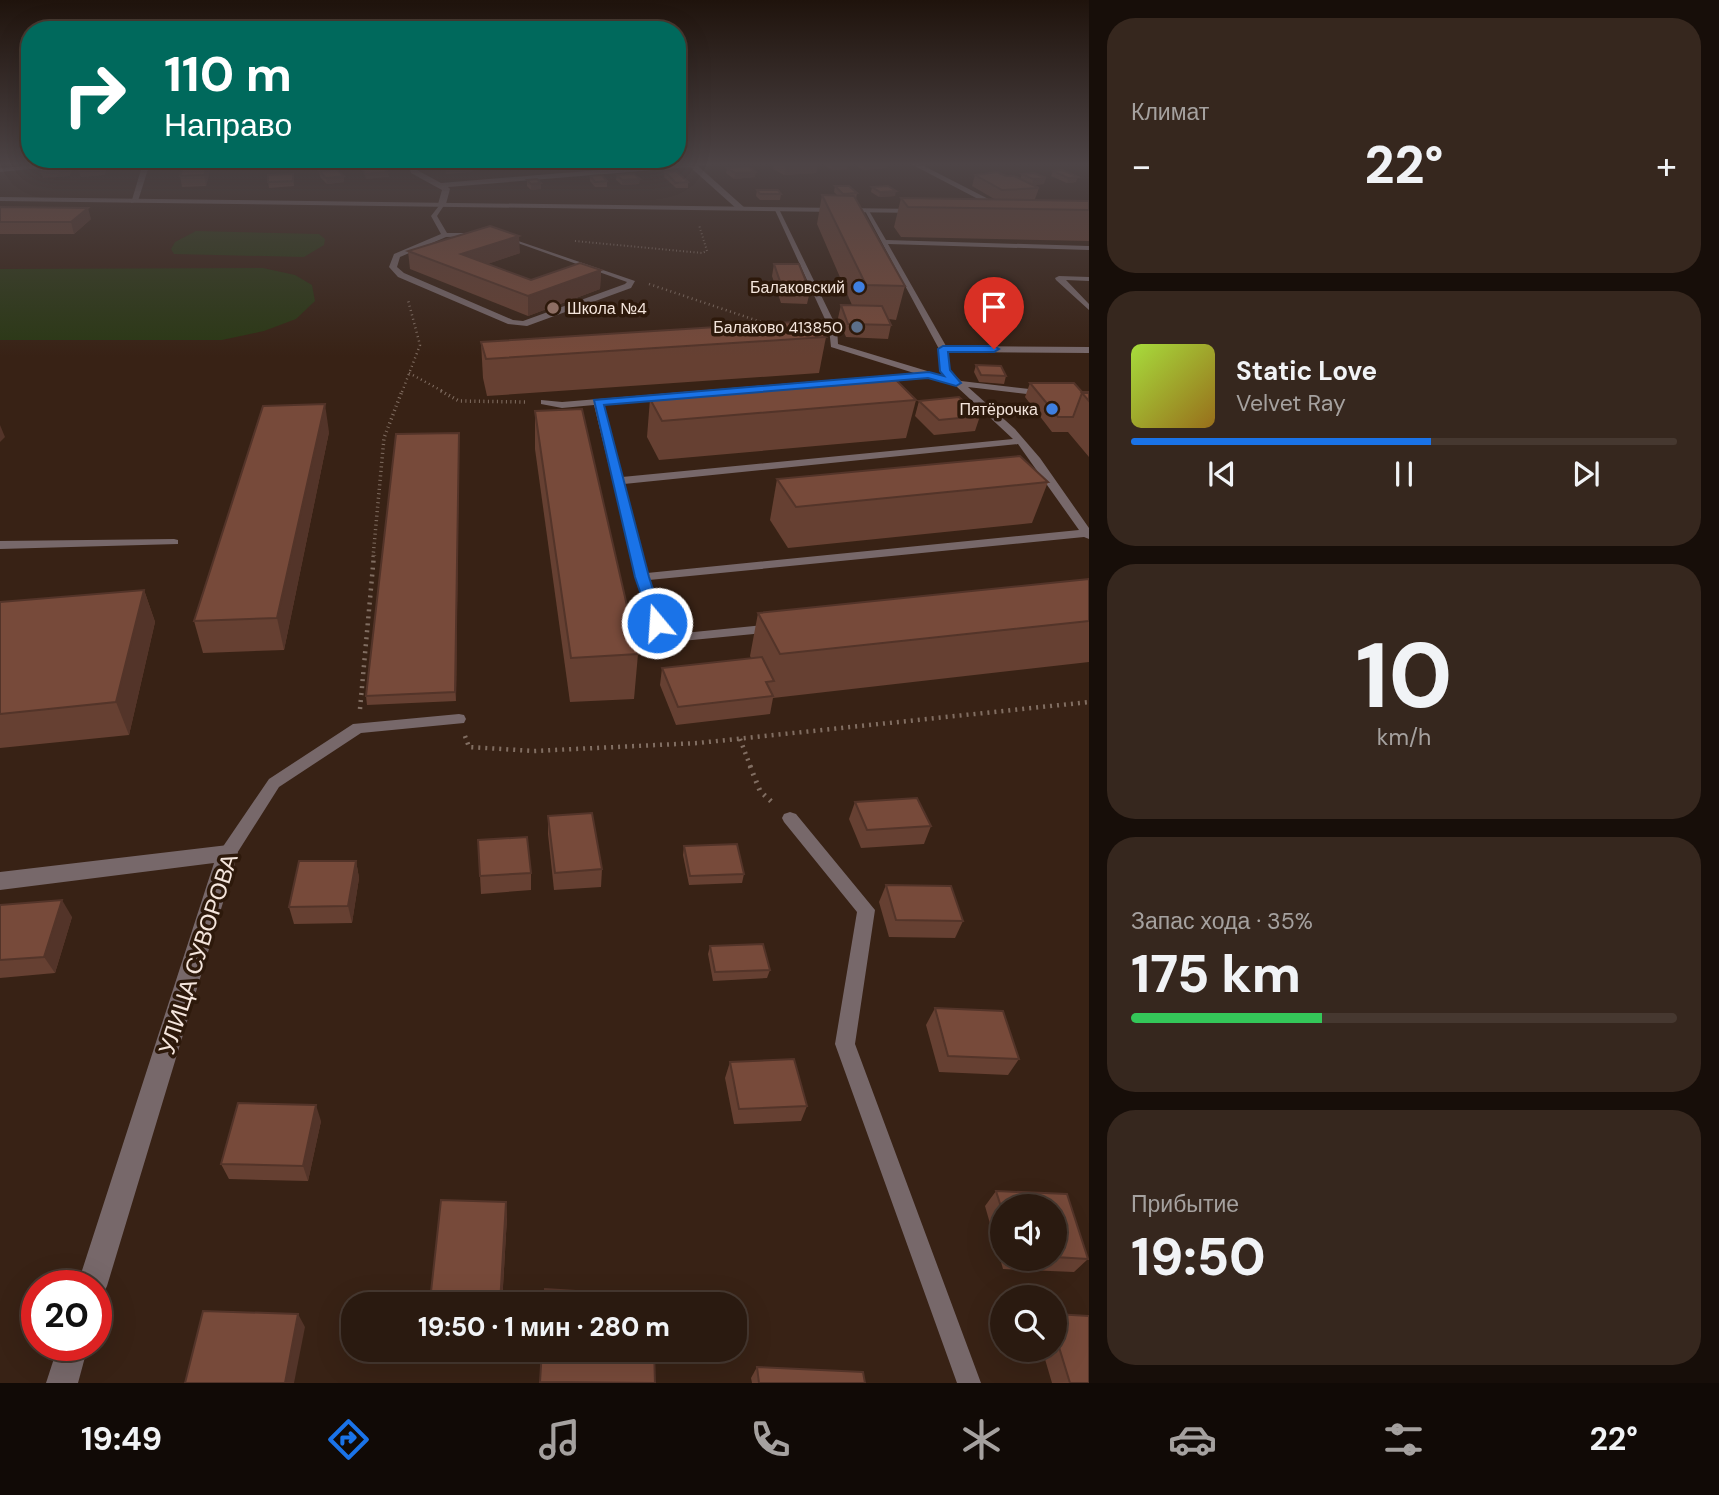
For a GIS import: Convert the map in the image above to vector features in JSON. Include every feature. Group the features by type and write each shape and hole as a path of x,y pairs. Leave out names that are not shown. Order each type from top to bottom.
{"street":[{"path":"0,880 228,853"},
{"name":"УЛИЦА СУВОРОВА","path":"97,1270 228,853"},
{"path":"62,1383 69,1361"}],"lane":[{"path":"441,228 446,235"},
{"path":"785,228 833,328 834,345 956,383 1007,391 1062,394"},
{"path":"877,228 943,349 945,371 1020,441 1087,535"},
{"path":"446,235 513,238 631,281 628,286 524,324 511,322 401,275 393,267 397,256 446,235"},
{"path":"886,242 1089,248"},
{"path":"1089,279 1059,278 1089,307"},
{"path":"943,349 1089,350"},
{"path":"544,402 562,405 929,375"},
{"path":"598,402 642,577 657,623 682,637 791,627"},
{"path":"618,481 1020,441"},
{"path":"642,577 1087,535"},
{"path":"0,545 174,542"},
{"name":"УЛИЦА СУВОРОВА","path":"228,853 274,783 358,728 459,719"},
{"path":"790,818 866,910 845,1044 969,1383"}],"path":[{"path":"574,241 702,253 707,251 701,228"},
{"path":"358,728 384,438 420,345 401,275"},
{"path":"631,281 646,283 774,326"},
{"path":"409,373 459,401 544,402"},
{"path":"459,719 469,747 534,751 740,739 1089,702"},
{"path":"740,739 760,791 790,818"}],"green space":[{"path":"196,231 319,234 325,239 324,245 304,257 174,254 171,249 175,242"},
{"path":"263,268 295,275 312,285 315,301 296,319 264,331 222,340 0,340 0,269"}],"building":[{"path":"485,228 494,228 519,236 461,254 531,280 580,263 601,270 528,296 408,251"},
{"path":"838,228 872,228 905,286 866,285"},
{"path":"774,264 799,264 810,291 783,290"},
{"path":"972,303 1004,304 1013,316 980,315"},
{"path":"841,305 882,306 891,325 848,324"},
{"path":"811,321 826,337 486,359 481,342"},
{"path":"976,365 1001,366 1006,376 981,375"},
{"path":"896,380 916,400 662,421 650,399"},
{"path":"1030,383 1074,383 1082,392 1089,393 1082,393 1073,417 1058,417"},
{"path":"959,397 980,416 939,420 919,401"},
{"path":"325,404 277,618 194,621 263,406"},
{"path":"582,409 638,654 571,658 535,411"},
{"path":"459,433 455,692 366,696 396,434"},
{"path":"1020,456 1048,482 796,507 777,479"},
{"path":"1089,579 1089,621 780,654 758,613"},
{"path":"144,590 116,702 0,714 0,602"},
{"path":"762,657 774,681 766,682 773,696 678,707 662,668"},
{"path":"917,798 931,826 867,830 855,802"},
{"path":"592,813 602,869 555,873 548,816"},
{"path":"527,837 531,873 480,876 478,840"},
{"path":"737,844 744,874 690,876 684,846"},
{"path":"299,861 356,861 348,906 289,907"},
{"path":"886,885 951,886 963,921 896,920"},
{"path":"62,900 44,957 0,960 0,905"},
{"path":"763,944 770,970 715,972 710,946"},
{"path":"935,1008 1003,1011 1019,1059 948,1056"},
{"path":"794,1059 807,1106 739,1109 730,1062"},
{"path":"238,1103 316,1105 303,1166 221,1164"},
{"path":"996,1191 1067,1194 997,1194"},
{"path":"1067,1194 1088,1259 1067,1258"},
{"path":"441,1200 506,1202 501,1292 431,1292"},
{"path":"545,1289 591,1292 545,1292"},
{"path":"203,1311 298,1314 285,1383 185,1383"},
{"path":"1067,1315 1089,1316 1089,1383 1070,1383 1064,1362 1067,1362"},
{"path":"541,1362 654,1362 655,1383 540,1382"},
{"path":"757,1367 863,1372 865,1383 759,1383"}],"place":[{"name":"Балаковский","path":"859,287"},
{"name":"Школа №4","path":"553,308"},
{"name":"Балаково 413850","path":"857,327"},
{"name":"Пятёрочка","path":"1052,409"}],"route":[{"path":"657,623 642,577 598,402 929,375 956,383 945,371 943,349 994,349"}]}
